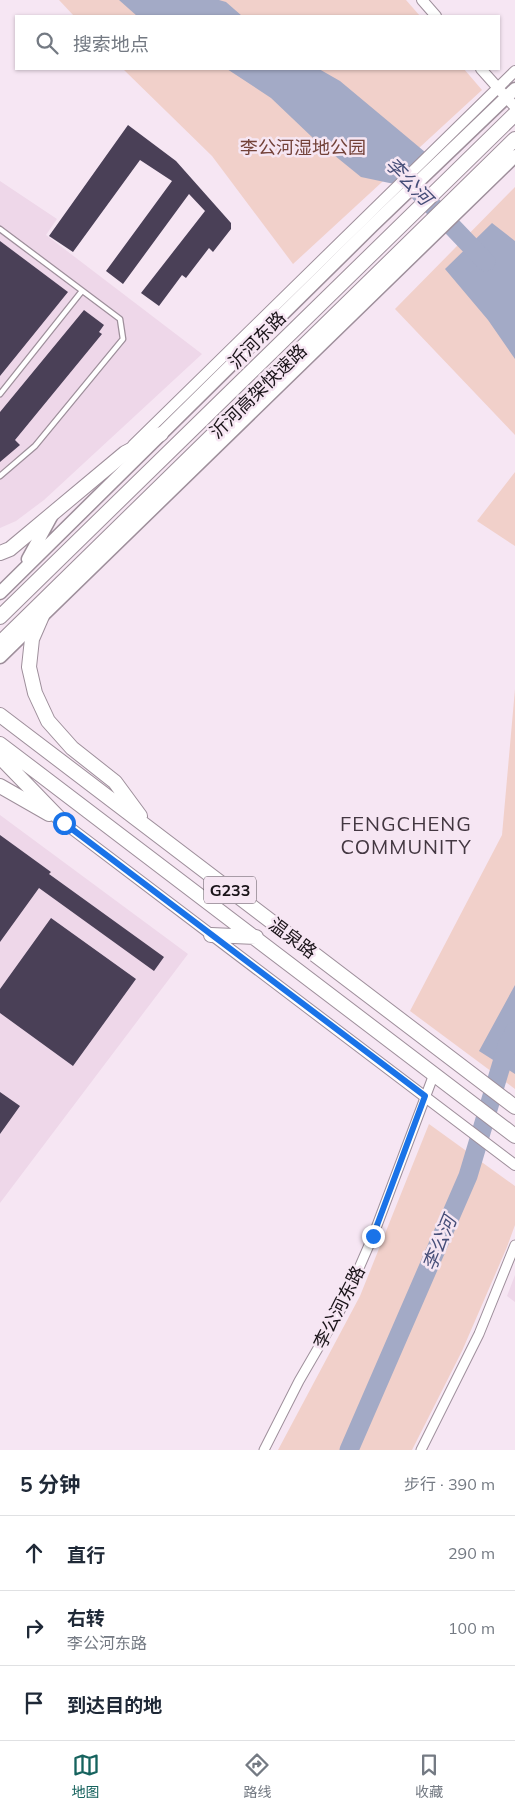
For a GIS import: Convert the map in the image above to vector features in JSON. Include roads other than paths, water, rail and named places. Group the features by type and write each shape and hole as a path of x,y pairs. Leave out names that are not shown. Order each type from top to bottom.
{"highway":[{"name":"沂河高架快速路","path":"0,617 515,114"},
{"name":"沂河高架快速路","path":"0,643 515,139"},
{"path":"0,554 10,549 125,453 161,434"},
{"path":"42,616 32,638 29,666 35,693 48,721 72,748 115,782 150,829"},
{"name":"温泉路","path":"0,715 515,1107"},
{"path":"30,738 72,748"},
{"name":"温泉路","path":"0,744 256,937 513,1135"},
{"path":"0,756 64,823"},
{"path":"0,786 64,823"},
{"path":"210,935 256,937"}],"main road":[{"name":"沂河东路","path":"0,593 161,434 366,224 506,91"},
{"path":"0,657 515,156"},
{"path":"21,572 53,513"}],"street":[{"path":"422,0 435,15"},
{"path":"482,70 506,91 515,107"},
{"path":"506,91 515,71"},
{"path":"125,453 366,224"},
{"path":"64,823 515,1165"},
{"name":"李公河东路","path":"264,1450 299,1381 342,1307 373,1236 434,1074"},
{"path":"421,1450 479,1334 515,1245"}],"lane":[{"path":"0,229 120,319 123,339 35,446 0,476"},
{"path":"0,394 82,291"}],"water":[{"path":"119,0 219,0 226,2 241,15 136,15"},
{"path":"229,70 321,70 340,81 431,157 399,185 361,177 313,138 271,98"},
{"path":"492,223 515,241 515,359 488,320 445,269"},
{"path":"515,985 515,1074 479,1051"}],"waterway":[{"name":"李公河","path":"400,172 486,262"},
{"name":"李公河","path":"349,1450 468,1176 507,1046 515,1031"}],"district":[{"name":"FENGCHENG COMMUNITY","path":"406,834"}],"park label":[{"name":"李公河湿地公园","path":"303,147"}]}
